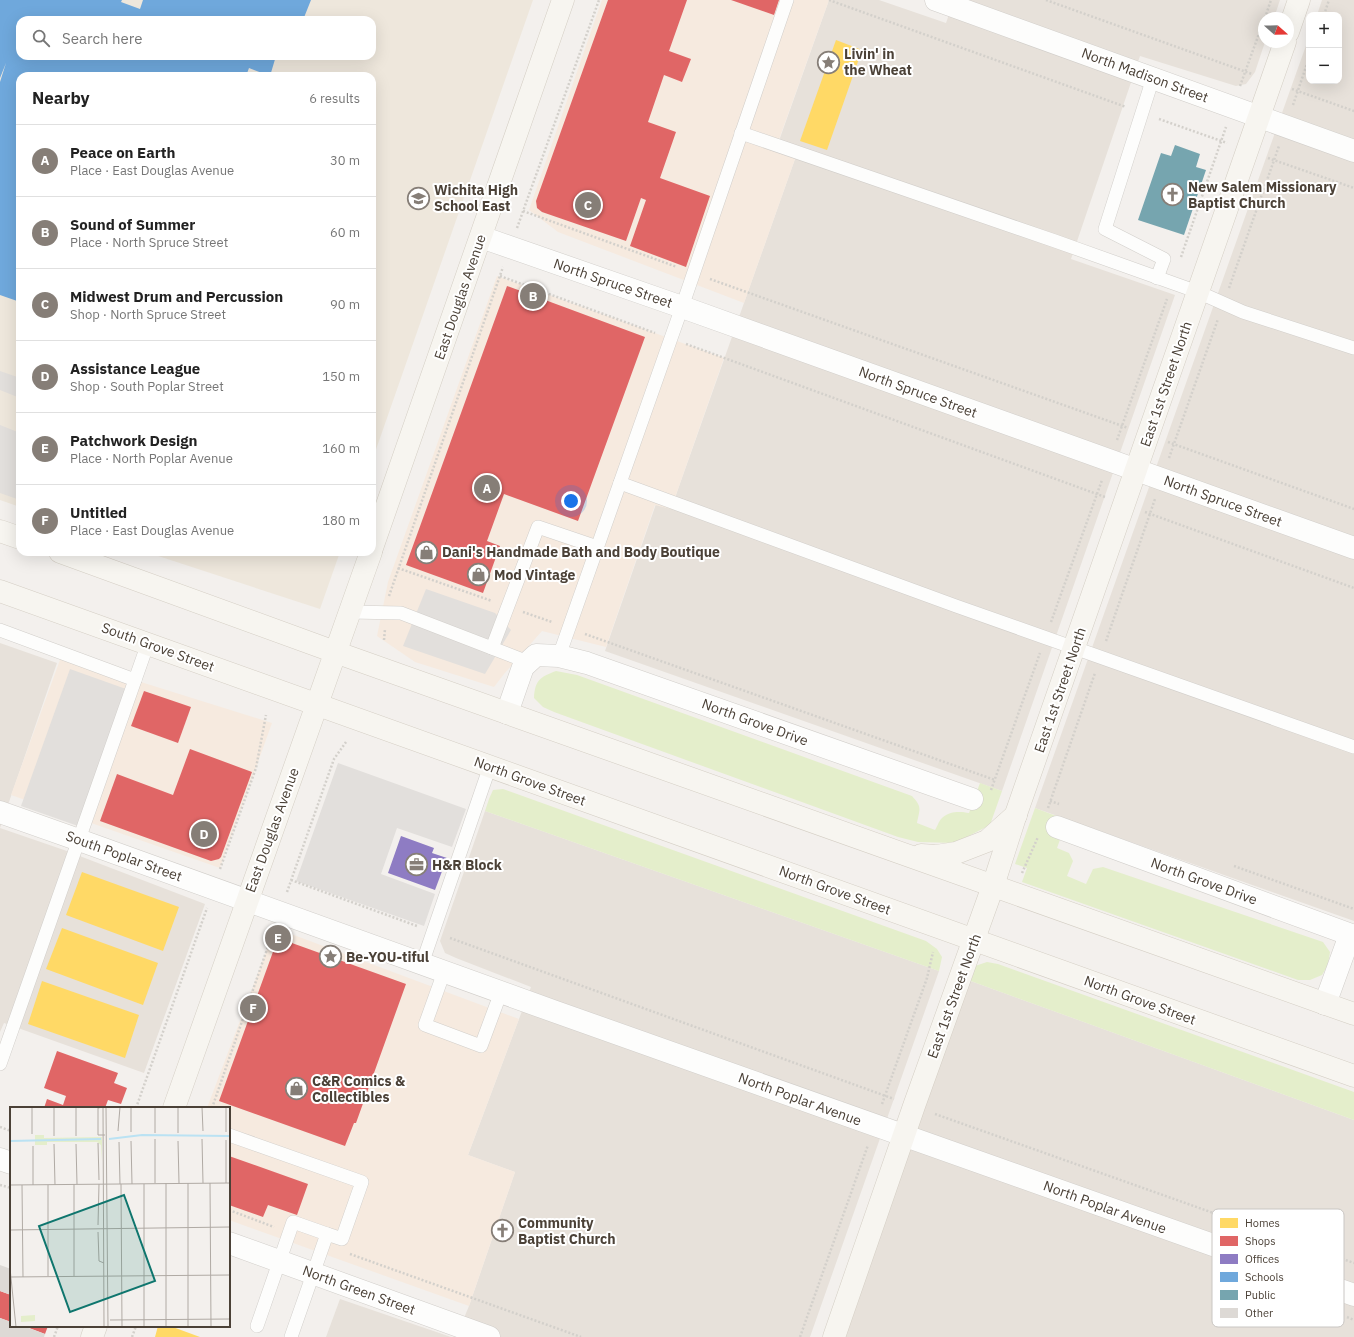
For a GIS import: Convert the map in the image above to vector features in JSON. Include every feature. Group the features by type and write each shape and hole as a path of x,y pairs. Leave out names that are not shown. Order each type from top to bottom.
{"street":[{"name":"East Douglas Avenue","path":"376,537 563,0"},
{"name":"North Madison Street","path":"936,0 1354,151"},
{"path":"1294,15 1299,0"},
{"name":"East 1st Street North","path":"834,1337 914,1106 993,886 1016,814 1282,48"},
{"name":"North Spruce Street","path":"481,237 682,307 1354,548"},
{"path":"0,531 16,537"},
{"path":"71,556 335,652 1354,1014"},
{"name":"East Douglas Avenue","path":"174,1107 369,556"},
{"name":"South Grove Street","path":"0,591 317,704"},
{"name":"North Grove Drive","path":"532,659 559,656 587,663 981,795"},
{"path":"507,713 524,667 532,659"},
{"name":"North Grove Street","path":"317,704 1354,1076"},
{"name":"South Poplar Street","path":"0,812 247,900"},
{"path":"904,854 936,856 956,853 987,841 1016,814"},
{"name":"North Grove Drive","path":"1057,827 1352,936 1325,1004"},
{"name":"North Poplar Avenue","path":"247,900 444,972 1212,1245"},
{"path":"0,1159 10,1163"},
{"name":"North Green Street","path":"230,1242 489,1337"},
{"name":"North Poplar Avenue","path":"1344,1291 1354,1295"},
{"path":"92,1337 96,1327"}],"lane":[{"path":"559,656 671,339 787,0"},
{"path":"1152,78 1105,230 1164,260 1157,278"},
{"path":"741,133 1055,241 1198,292 1243,312 1354,348"},
{"path":"620,483 941,601 1354,747"},
{"path":"492,648 538,527 597,547"},
{"path":"350,612 401,613 492,648 532,659"},
{"path":"0,630 135,680"},
{"path":"0,1064 148,643"},
{"path":"422,964 490,766"},
{"path":"444,972 426,1025 481,1046 501,992"},
{"path":"230,1135 362,1182 342,1239 325,1239 293,1222 257,1326"},
{"path":"291,1337 325,1239"}],"path":[{"path":"384,640 389,594 598,0"},
{"path":"829,0 1354,188"},
{"path":"1046,0 1354,111"},
{"path":"1267,12 1271,0"},
{"path":"1325,12 1329,0"},
{"path":"981,795 995,780 1110,460 1258,37"},
{"path":"523,211 1354,509"},
{"path":"500,276 1354,588"},
{"path":"398,568 995,780"},
{"path":"136,1107 256,768 266,715"},
{"path":"291,880 1212,1212"},
{"path":"0,1127 10,1130"},
{"path":"0,1184 10,1188"},
{"path":"230,1210 289,1232"},
{"path":"325,1239 581,1337"},
{"path":"1344,1259 1354,1263"},
{"path":"54,1337 58,1327"},
{"path":"132,1337 136,1327"}],"shaded area":[{"name":"Wichita High School East","path":"0,0 533,0 376,450 376,72 16,72 16,506 0,500"},
{"path":"602,0 829,0 777,145 795,159 744,303 558,232 529,210"},
{"path":"829,0 879,0 946,23 954,0 1280,0 1276,12 1258,12 1258,48 1263,48 1255,72 1246,84 1236,86 1140,56 1071,259 1175,295 1002,791 605,651 656,504 671,509 795,159 775,152"},
{"path":"1322,0 1354,0 1354,921 1035,808 1306,45 1306,84 1342,84 1342,12 1318,12"},
{"path":"497,276 724,358 671,509 655,505 606,647 542,631 494,687 415,662 377,636 388,582"},
{"path":"0,371 16,377 16,396 0,390"},
{"path":"0,425 16,431 16,499 0,493"},
{"path":"158,556 339,556 320,609"},
{"path":"426,589 495,613 511,630 485,674 403,646"},
{"path":"0,643 57,663 0,828"},
{"path":"61,657 272,723 220,868 11,795"},
{"path":"70,669 126,689 78,826 21,806"},
{"path":"338,763 466,809 452,847 397,828 381,874 435,894 424,926 296,881"},
{"path":"485,811 939,971 810,1337 456,1337 469,1306 515,1172 468,1155 531,987 445,953 440,941"},
{"path":"0,828 64,850 205,904 144,1073 4,1023 0,1032"},
{"path":"275,928 519,1019 468,1155 515,1172 469,1306 230,1220 230,1107 207,1107"},
{"path":"968,980 1354,1120 1354,1337 842,1337"},
{"path":"340,1299 451,1337 326,1337"}],"green space":[{"path":"556,671 577,675 912,796 919,805 917,823 935,830 940,820 947,814 958,812 969,813 980,783 1002,791 990,825 955,843 918,842 898,837 543,707 534,698 537,683 542,677"},
{"path":"503,789 926,941 937,949 942,957 939,971 485,811 493,790"},
{"path":"1035,808 1067,820 1057,848 1069,853 1073,861 1067,876 1086,884 1093,869 1103,867 1323,942 1330,952 1328,965 1322,975 1310,980 1298,980 1022,882 1027,868 1015,864"},
{"path":"987,962 998,964 1354,1092 1354,1120 968,980 975,966"}],"building: Homes":[{"path":"836,40 862,50 827,150 800,141"},
{"path":"82,872 179,907 163,951 66,915"},
{"path":"62,928 158,963 143,1005 46,969"},
{"path":"42,981 139,1015 125,1058 28,1024"},
{"path":"158,1327 173,1327 200,1337 155,1337"}],"building: Shops":[{"path":"608,0 687,0 669,51 691,59 682,82 664,75 648,122 676,132 660,178 710,196 686,267 630,246 646,200 641,198 626,241 542,212 537,208 536,201"},
{"path":"731,0 779,0 774,15"},
{"path":"507,286 645,337 578,521 504,494 487,541 500,546 483,593 406,565"},
{"path":"144,691 191,707 178,743 131,726"},
{"path":"190,749 252,772 219,859 211,861 100,821 117,774 173,795"},
{"path":"278,938 406,984 356,1123 354,1123 345,1146 219,1101"},
{"path":"57,1051 118,1073 114,1083 127,1088 121,1104 108,1100 105,1107 44,1107 47,1099 63,1105 66,1096 44,1088"},
{"path":"230,1156 308,1184 297,1215 268,1205 263,1217 230,1205"},
{"path":"0,1291 10,1295 10,1322 0,1318"},
{"path":"27,1327 48,1327 45,1334"}],"building: Offices":[{"name":"H&R Block","path":"401,836 434,848 432,853 447,858 435,890 388,873"}],"building: Schools":[{"path":"0,0 122,0 121,2 140,9 143,0 311,0 305,16 16,16 16,60 275,60 271,72 260,72 249,68 248,72 16,72 16,301 0,295 0,82 6,63 0,78"}],"building: Public":[{"name":"New Salem Missionary Baptist Church","path":"1175,145 1200,154 1196,167 1206,170 1184,235 1138,220 1161,153 1171,156"}],"building: Other":[{"path":"0,1265 10,1269 10,1295 0,1291"},
{"path":"0,1318 10,1322 10,1327 26,1327 45,1334 44,1337 0,1337"}],"place":[{"name":"Livin' in the Wheat","path":"828,62"},
{"name":"New Salem Missionary Baptist Church","path":"1172,195"},
{"name":"Wichita High School East","path":"418,198"},
{"name":"Midwest Drum and Percussion","path":"588,205"},
{"name":"Sound of Summer","path":"533,296"},
{"name":"Peace on Earth","path":"487,488"},
{"name":"Dani's Handmade Bath and Body Boutique","path":"427,552"},
{"name":"Mod Vintage","path":"478,575"},
{"name":"Assistance League","path":"204,834"},
{"name":"H&R Block","path":"417,865"},
{"name":"Patchwork Design","path":"278,938"},
{"name":"Be-YOU-tiful","path":"330,957"},
{"name":"Untitled","path":"253,1008"},
{"name":"C&R Comics & Collectibles","path":"296,1089"},
{"name":"Community Baptist Church","path":"503,1231"}]}
